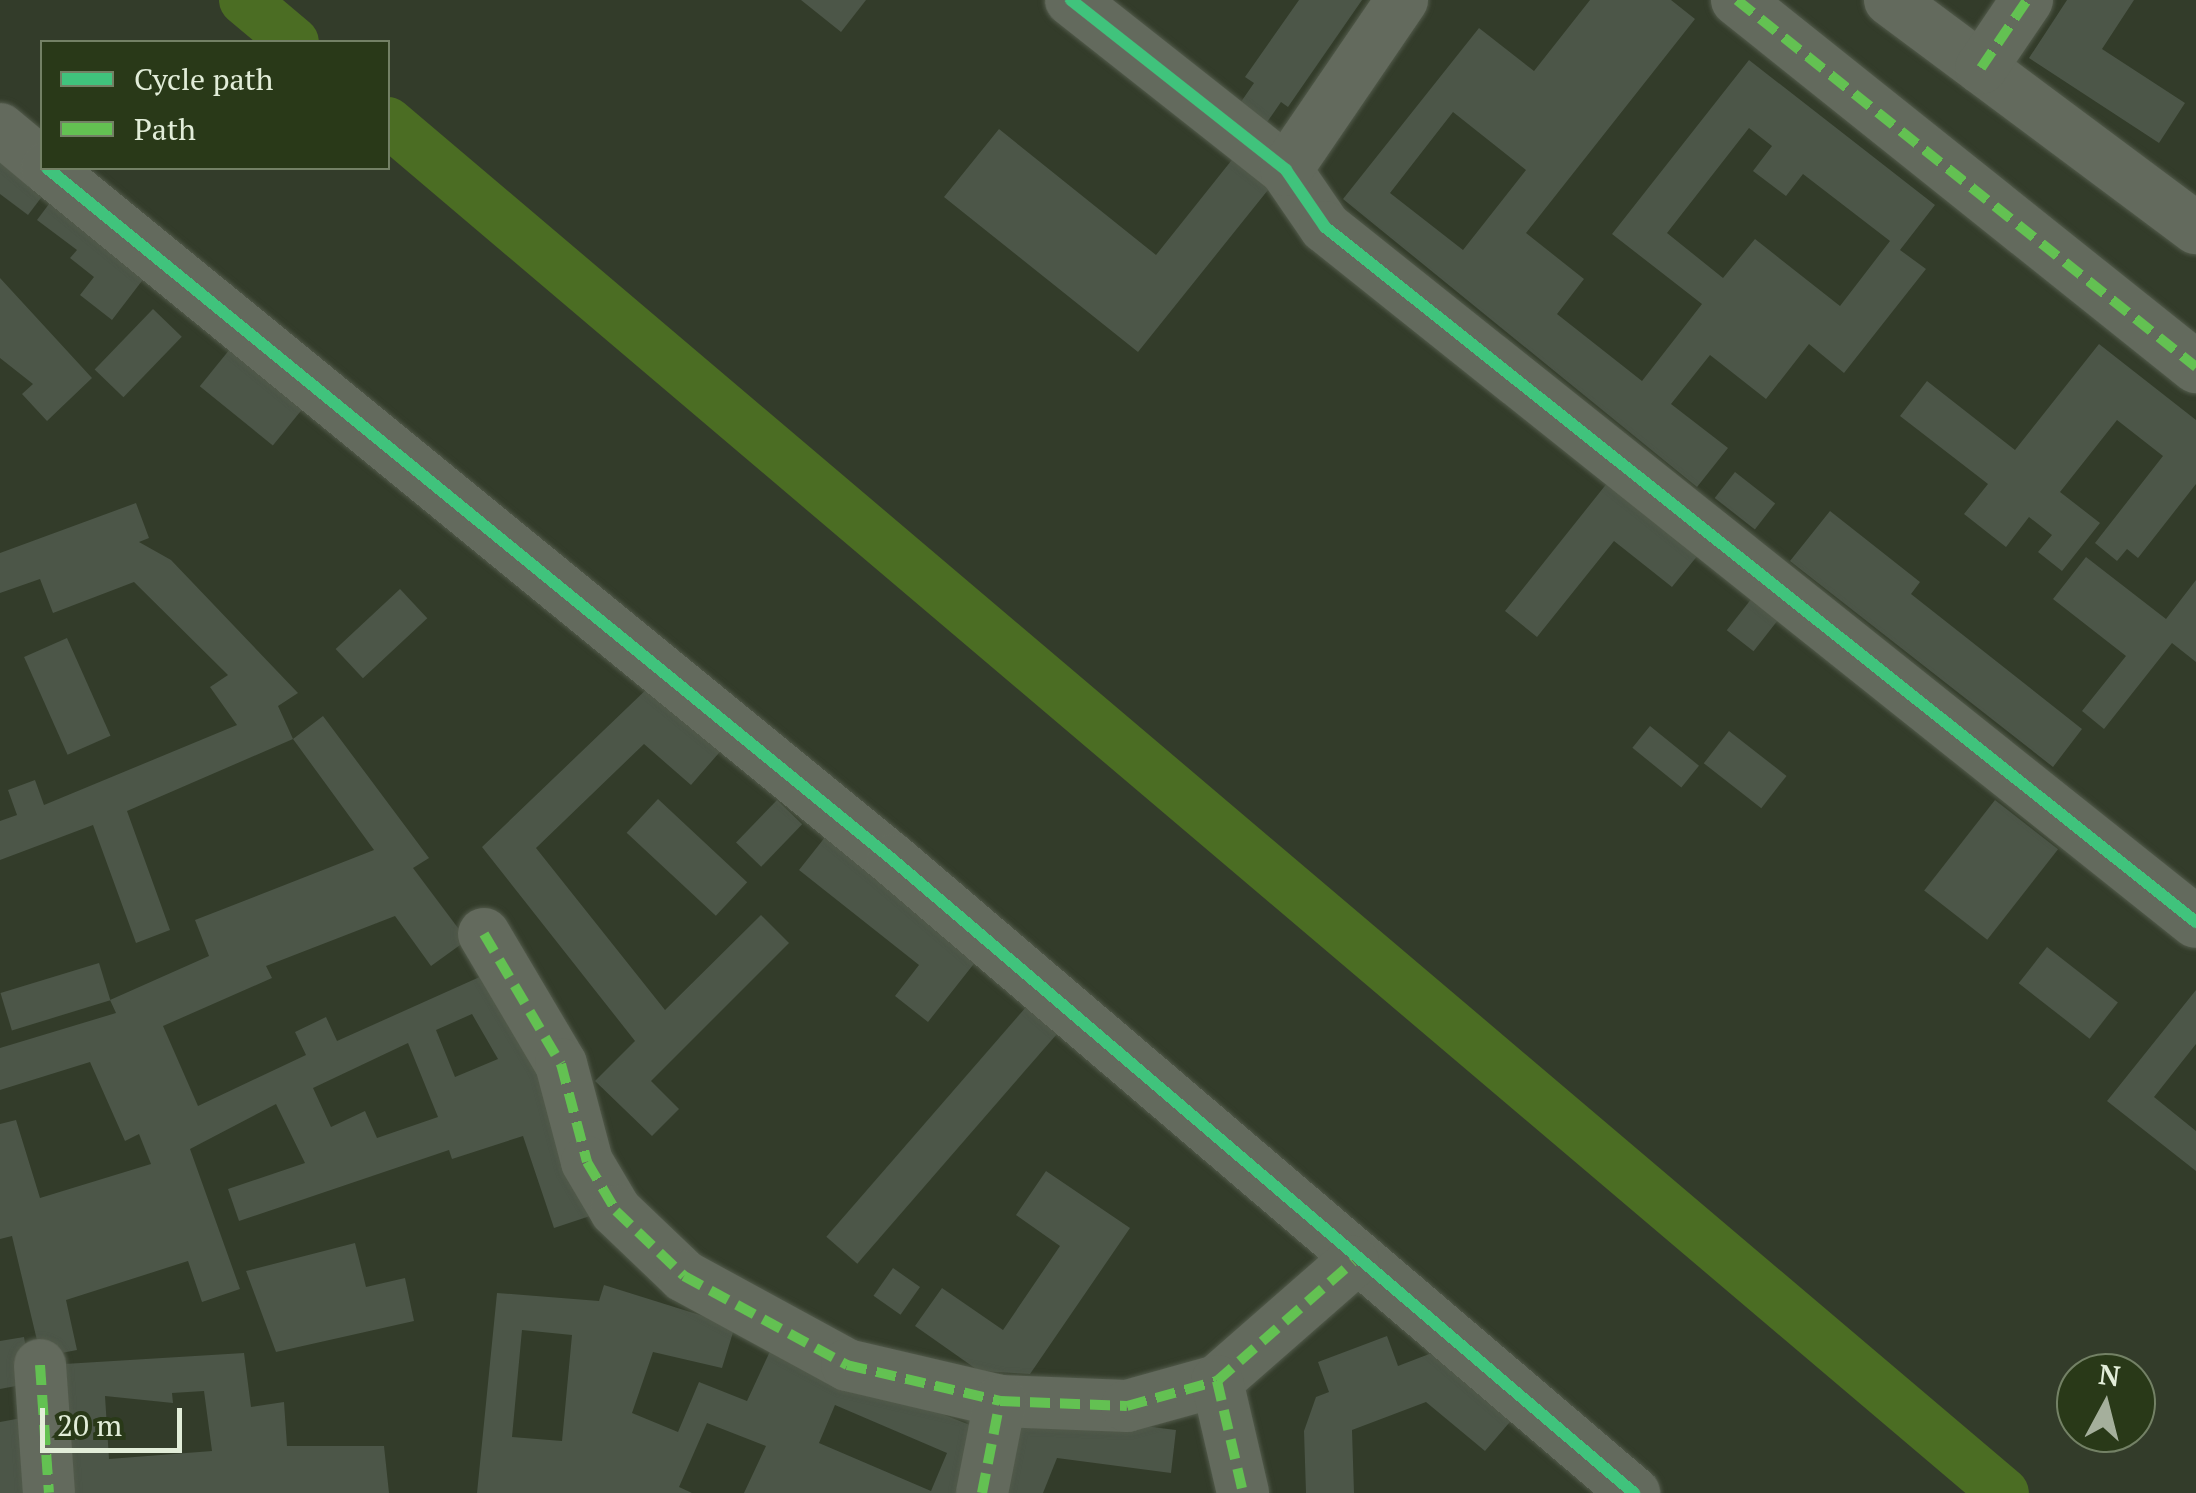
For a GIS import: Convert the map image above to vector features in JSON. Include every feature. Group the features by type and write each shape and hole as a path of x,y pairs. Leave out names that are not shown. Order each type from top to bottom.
{"street":[{"path":"1071,0 1286,170 1325,227 2196,922"},
{"path":"1286,170 1402,0"},
{"path":"1737,0 2196,367"},
{"path":"1890,0 2196,228"},
{"path":"1981,68 2027,0"},
{"path":"0,130 40,163"},
{"path":"49,170 892,860 1353,1262 1634,1493"},
{"path":"484,934 561,1064 587,1162 648,1248 768,1328 847,1364 1000,1401 1126,1406 1217,1381 1353,1262"},
{"path":"40,1364 49,1493"},
{"path":"1217,1381 1243,1493"},
{"path":"982,1493 1000,1401"}],"building":[{"path":"801,0 866,0 841,32"},
{"path":"1299,0 1362,0 1288,107 1281,102 1263,128 1236,109 1254,83 1245,77"},
{"path":"1590,0 1671,0 1695,19 1526,233 1584,279 1557,314 1642,381 1702,304 1612,234 1749,60 1935,205 1900,250 1926,269 1844,373 1809,344 1766,399 1710,355 1671,404 1728,448 1697,487 1343,199 1479,28 1534,71","holes":["1453,112 1526,170 1463,250 1390,193","1749,128 1772,146 1753,171 1786,196 1803,174 1890,241 1840,306 1755,239 1723,278 1667,233"]},
{"path":"2067,0 2134,0 2102,49 2185,103 2159,143 2029,58"},
{"path":"999,129 1156,255 1235,156 1272,185 1138,352 944,197"},
{"path":"0,154 47,190 28,215 0,194"},
{"path":"52,200 148,273 112,320 80,295 94,277 70,258 77,250 37,220"},
{"path":"0,278 92,378 47,421 22,394 33,384 0,358"},
{"path":"153,309 182,337 123,397 95,369"},
{"path":"2099,344 2196,420 2196,484 2138,558 2127,549 2117,561 2095,543 2163,456 2117,420 2060,492 2100,523 2062,571 2038,552 2052,535 2029,517 2006,547 1964,514 1988,484 1900,416 1927,381 2015,450"},
{"path":"230,349 303,408 273,445 200,386"},
{"path":"1735,472 1775,503 1755,529 1715,498"},
{"path":"1612,477 1703,549 1672,587 1614,541 1537,637 1505,611"},
{"path":"136,503 149,538 139,542 171,560 298,693 278,706 293,739 127,811 170,930 136,943 93,825 0,860 0,821 17,815 8,790 35,780 44,805 237,725 210,687 228,675 134,582 53,613 40,579 0,593 0,553"},
{"path":"1830,511 1920,582 1911,594 2082,729 2053,767 1790,561"},
{"path":"2086,557 2166,619 2196,580 2196,662 2172,643 2104,729 2082,711 2126,656 2053,599"},
{"path":"400,589 427,618 363,678 336,649"},
{"path":"1752,598 1779,619 1754,651 1727,630"},
{"path":"67,638 111,736 68,755 24,657"},
{"path":"652,684 725,746 691,785 644,744 536,848 665,1010 761,915 789,943 651,1081 679,1109 652,1136 595,1081 635,1041 482,847"},
{"path":"323,716 429,858 413,868 467,940 431,966 395,916 266,966 272,978 163,1026 198,1106 306,1055 295,1032 326,1017 337,1041 493,971 599,1213 554,1228 523,1136 452,1159 449,1150 239,1221 228,1189 305,1163 276,1104 190,1149 240,1289 202,1302 188,1261 66,1300 77,1350 41,1357 12,1236 0,1239 0,1124 16,1120 40,1198 151,1164 139,1134 125,1141 90,1062 0,1090 0,1048 116,1013 110,1000 209,956 195,920 374,850 293,739","holes":["472,1014 498,1059 455,1077 436,1030","408,1043 438,1117 377,1138 365,1111 331,1127 313,1088"]},
{"path":"1650,726 1699,766 1681,787 1632,748"},
{"path":"1729,731 1787,776 1761,808 1704,763"},
{"path":"658,799 747,882 716,916 627,833"},
{"path":"777,800 802,824 761,867 736,842"},
{"path":"1995,800 2058,849 1987,940 1924,891"},
{"path":"826,836 980,956 928,1022 895,996 919,965 799,870"},
{"path":"2047,947 2118,1002 2090,1039 2019,983"},
{"path":"99,963 110,1000 12,1030 1,993"},
{"path":"2196,990 2196,1044 2154,1097 2196,1131 2196,1171 2107,1101"},
{"path":"1033,999 1064,1026 857,1264 826,1237"},
{"path":"1046,1171 1130,1228 1030,1374 979,1371 915,1326 942,1288 1003,1330 1060,1246 1016,1215"},
{"path":"355,1243 366,1287 405,1278 414,1321 276,1352 246,1271"},
{"path":"893,1268 920,1287 901,1315 873,1296"},
{"path":"604,1285 735,1326 722,1368 653,1352 632,1413 678,1432 699,1382 747,1401 772,1347 975,1427 965,1493 744,1493 766,1446 707,1423 679,1487 692,1493 477,1493 497,1293 599,1301","holes":["522,1330 572,1335 562,1441 512,1437","835,1405 947,1453 931,1491 819,1443"]},
{"path":"1387,1336 1398,1366 1437,1351 1515,1416 1485,1451 1426,1402 1352,1430 1354,1493 1306,1493 1304,1431 1316,1397 1329,1392 1318,1362"},
{"path":"24,1337 32,1383 0,1389 0,1341"},
{"path":"244,1353 251,1407 284,1402 287,1446 384,1446 389,1493 56,1493 48,1365","holes":["204,1391 212,1451 109,1459 105,1396 173,1403 172,1393"]},
{"path":"1049,1414 1176,1430 1171,1473 1057,1458 1043,1493 993,1493 1021,1421"},
{"path":"27,1417 38,1493 0,1493 0,1422"}],"waterway":[{"path":"244,0 292,40"},
{"path":"390,124 2004,1493"}],"marked path":[{"path":"1737,0 2196,367"},
{"path":"1981,68 2027,0"},
{"path":"484,934 561,1064 587,1162 616,1211 684,1276 847,1365 1000,1401 1127,1406 1217,1381 1353,1262"},
{"path":"40,1365 49,1493"},
{"path":"1217,1381 1243,1493"},
{"path":"982,1493 1000,1401"}],"cycle path":[{"path":"1071,0 1286,170 1325,227 2196,922"},
{"path":"49,170 893,860 1634,1493"}]}
